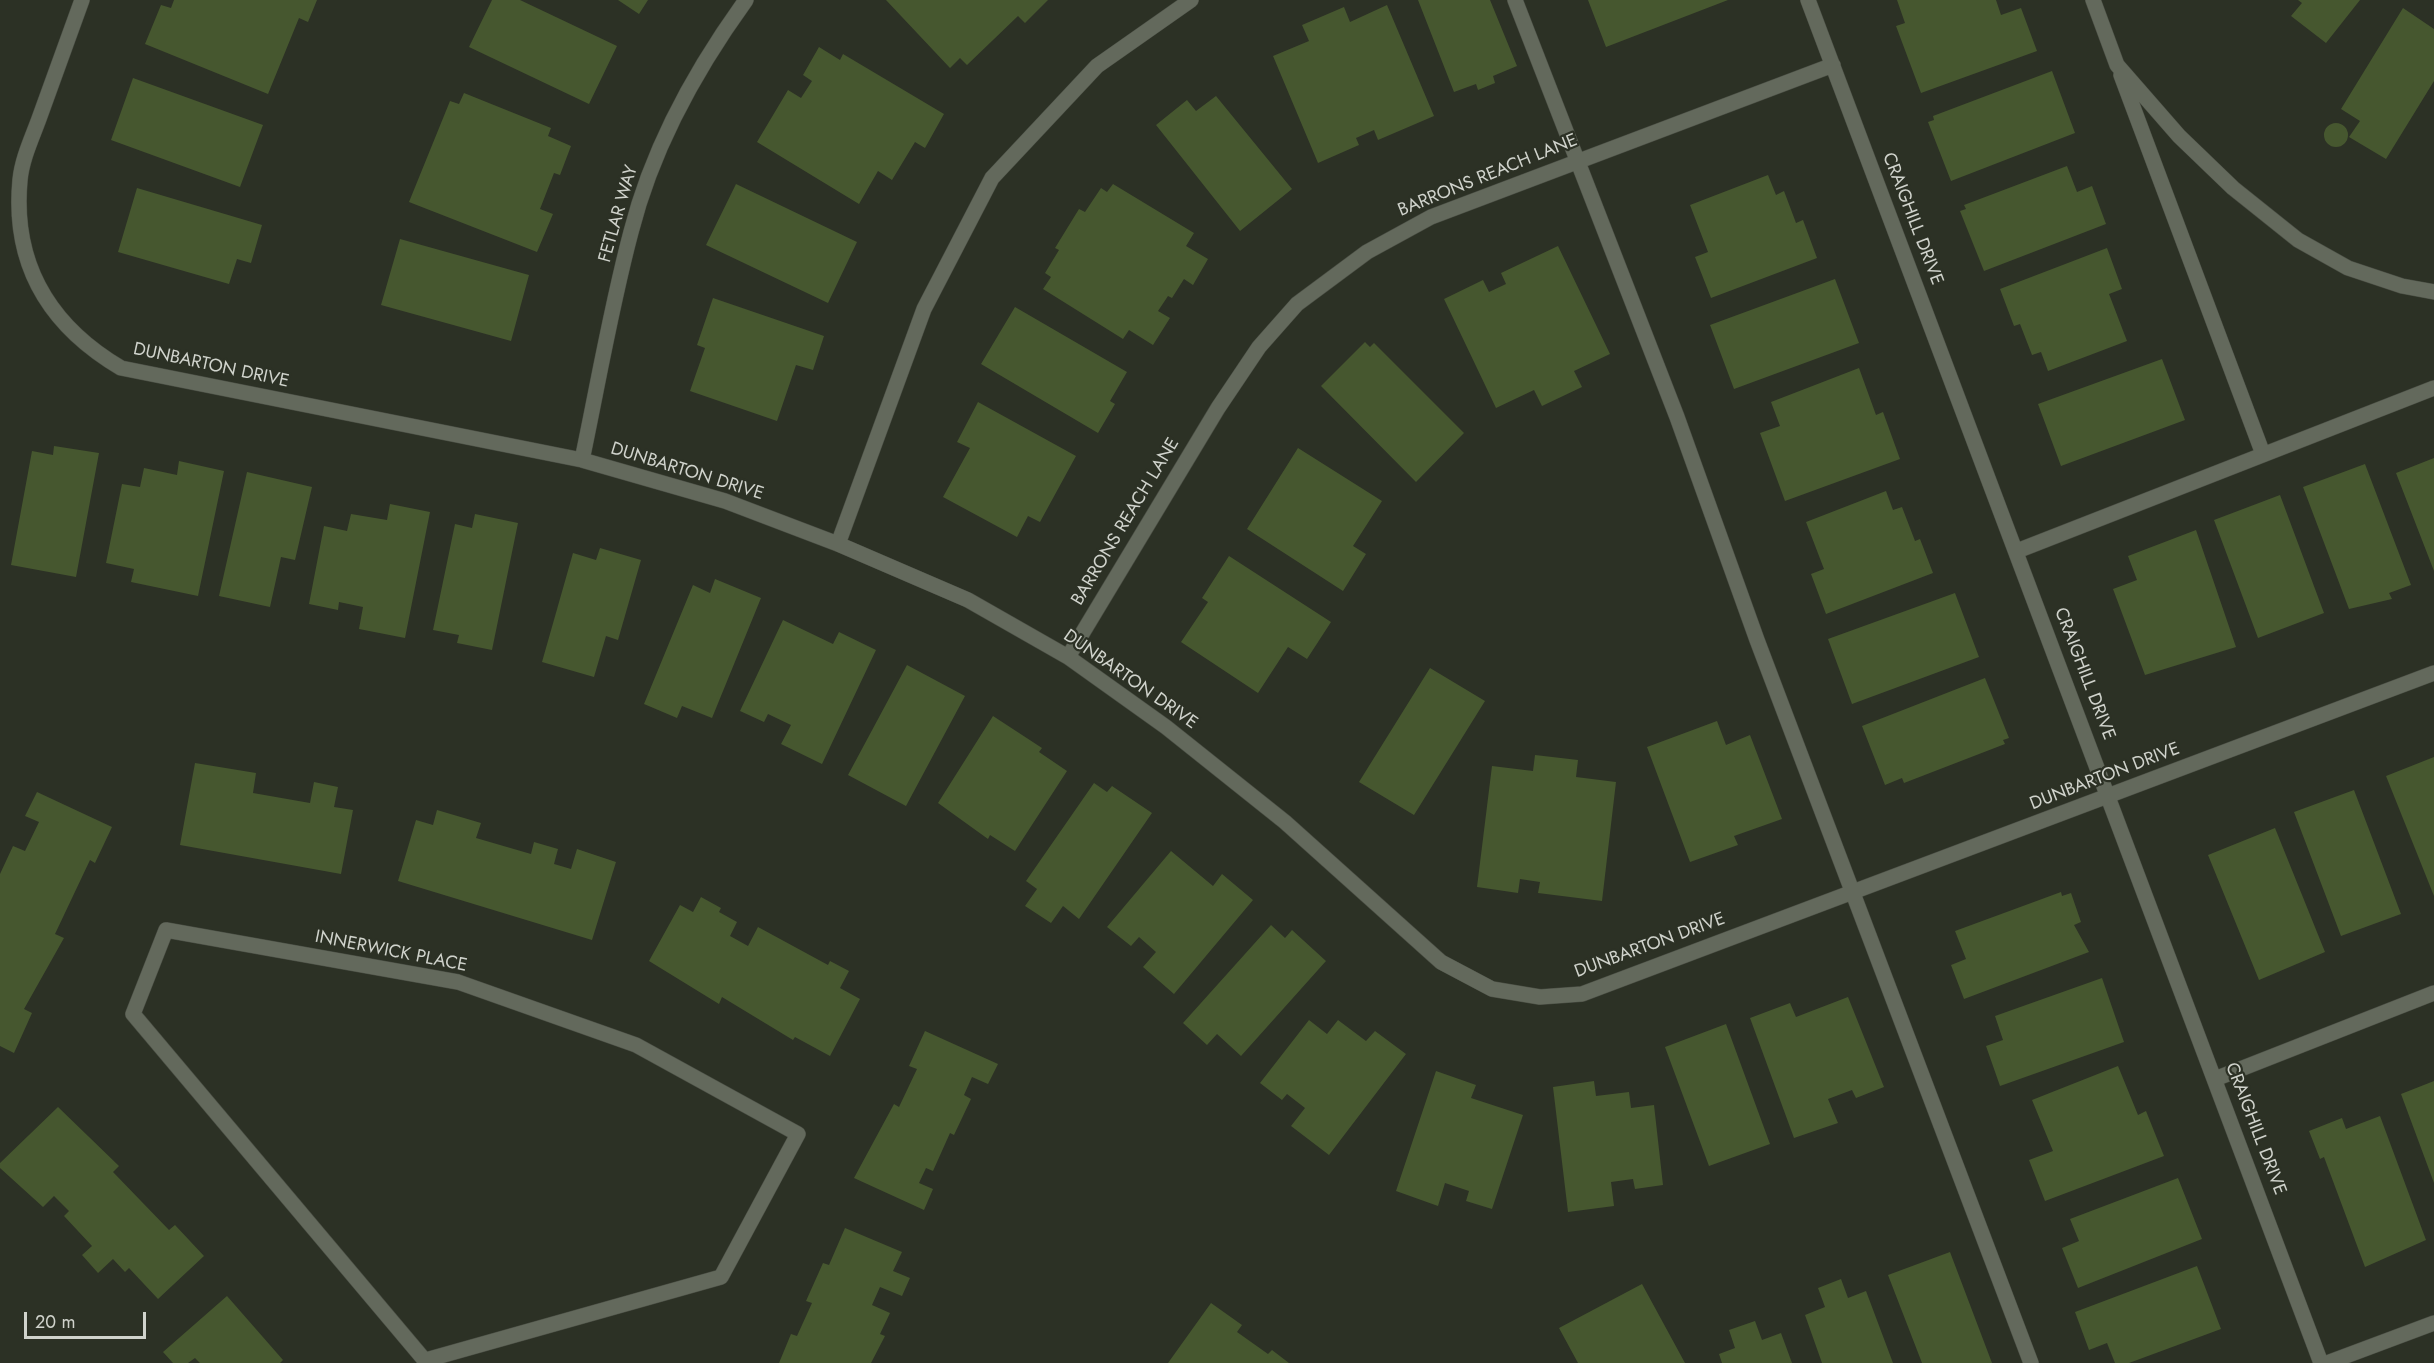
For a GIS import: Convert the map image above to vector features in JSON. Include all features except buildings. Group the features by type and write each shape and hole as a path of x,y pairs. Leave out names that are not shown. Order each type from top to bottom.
{"street":[{"name":"DUNBARTON DRIVE","path":"82,0 23,164 19,220 27,261 40,290 58,318 93,351 121,368 582,460 726,501 838,544 968,600 1068,657 1166,727 1285,822 1441,962 1492,989 1540,997 1582,994 2434,673"},
{"name":"FETLAR WAY","path":"582,460 631,231 653,167 688,91 722,33 746,0"},
{"path":"838,544 924,309 992,178 1097,66 1191,0"},
{"path":"1515,0 1579,159 1677,417 1757,640 1855,892 2031,1363"},
{"name":"CRAIGHILL DRIVE","path":"1808,0 2321,1363"},
{"path":"2093,0 2263,454"},
{"name":"BARRONS REACH LANE","path":"1068,657 1218,408 1259,347 1297,304 1367,252 1431,217 1579,159 1833,65"},
{"path":"2117,65 2179,136 2233,188 2298,240 2348,268 2402,286 2434,292"},
{"path":"2017,551 2434,388"},
{"name":"INNERWICK PLACE","path":"165,930 458,982 636,1045 798,1134 721,1277 427,1362 133,1014 165,930"},
{"path":"2215,1079 2434,993"},
{"path":"2327,1363 2434,1323"}]}
